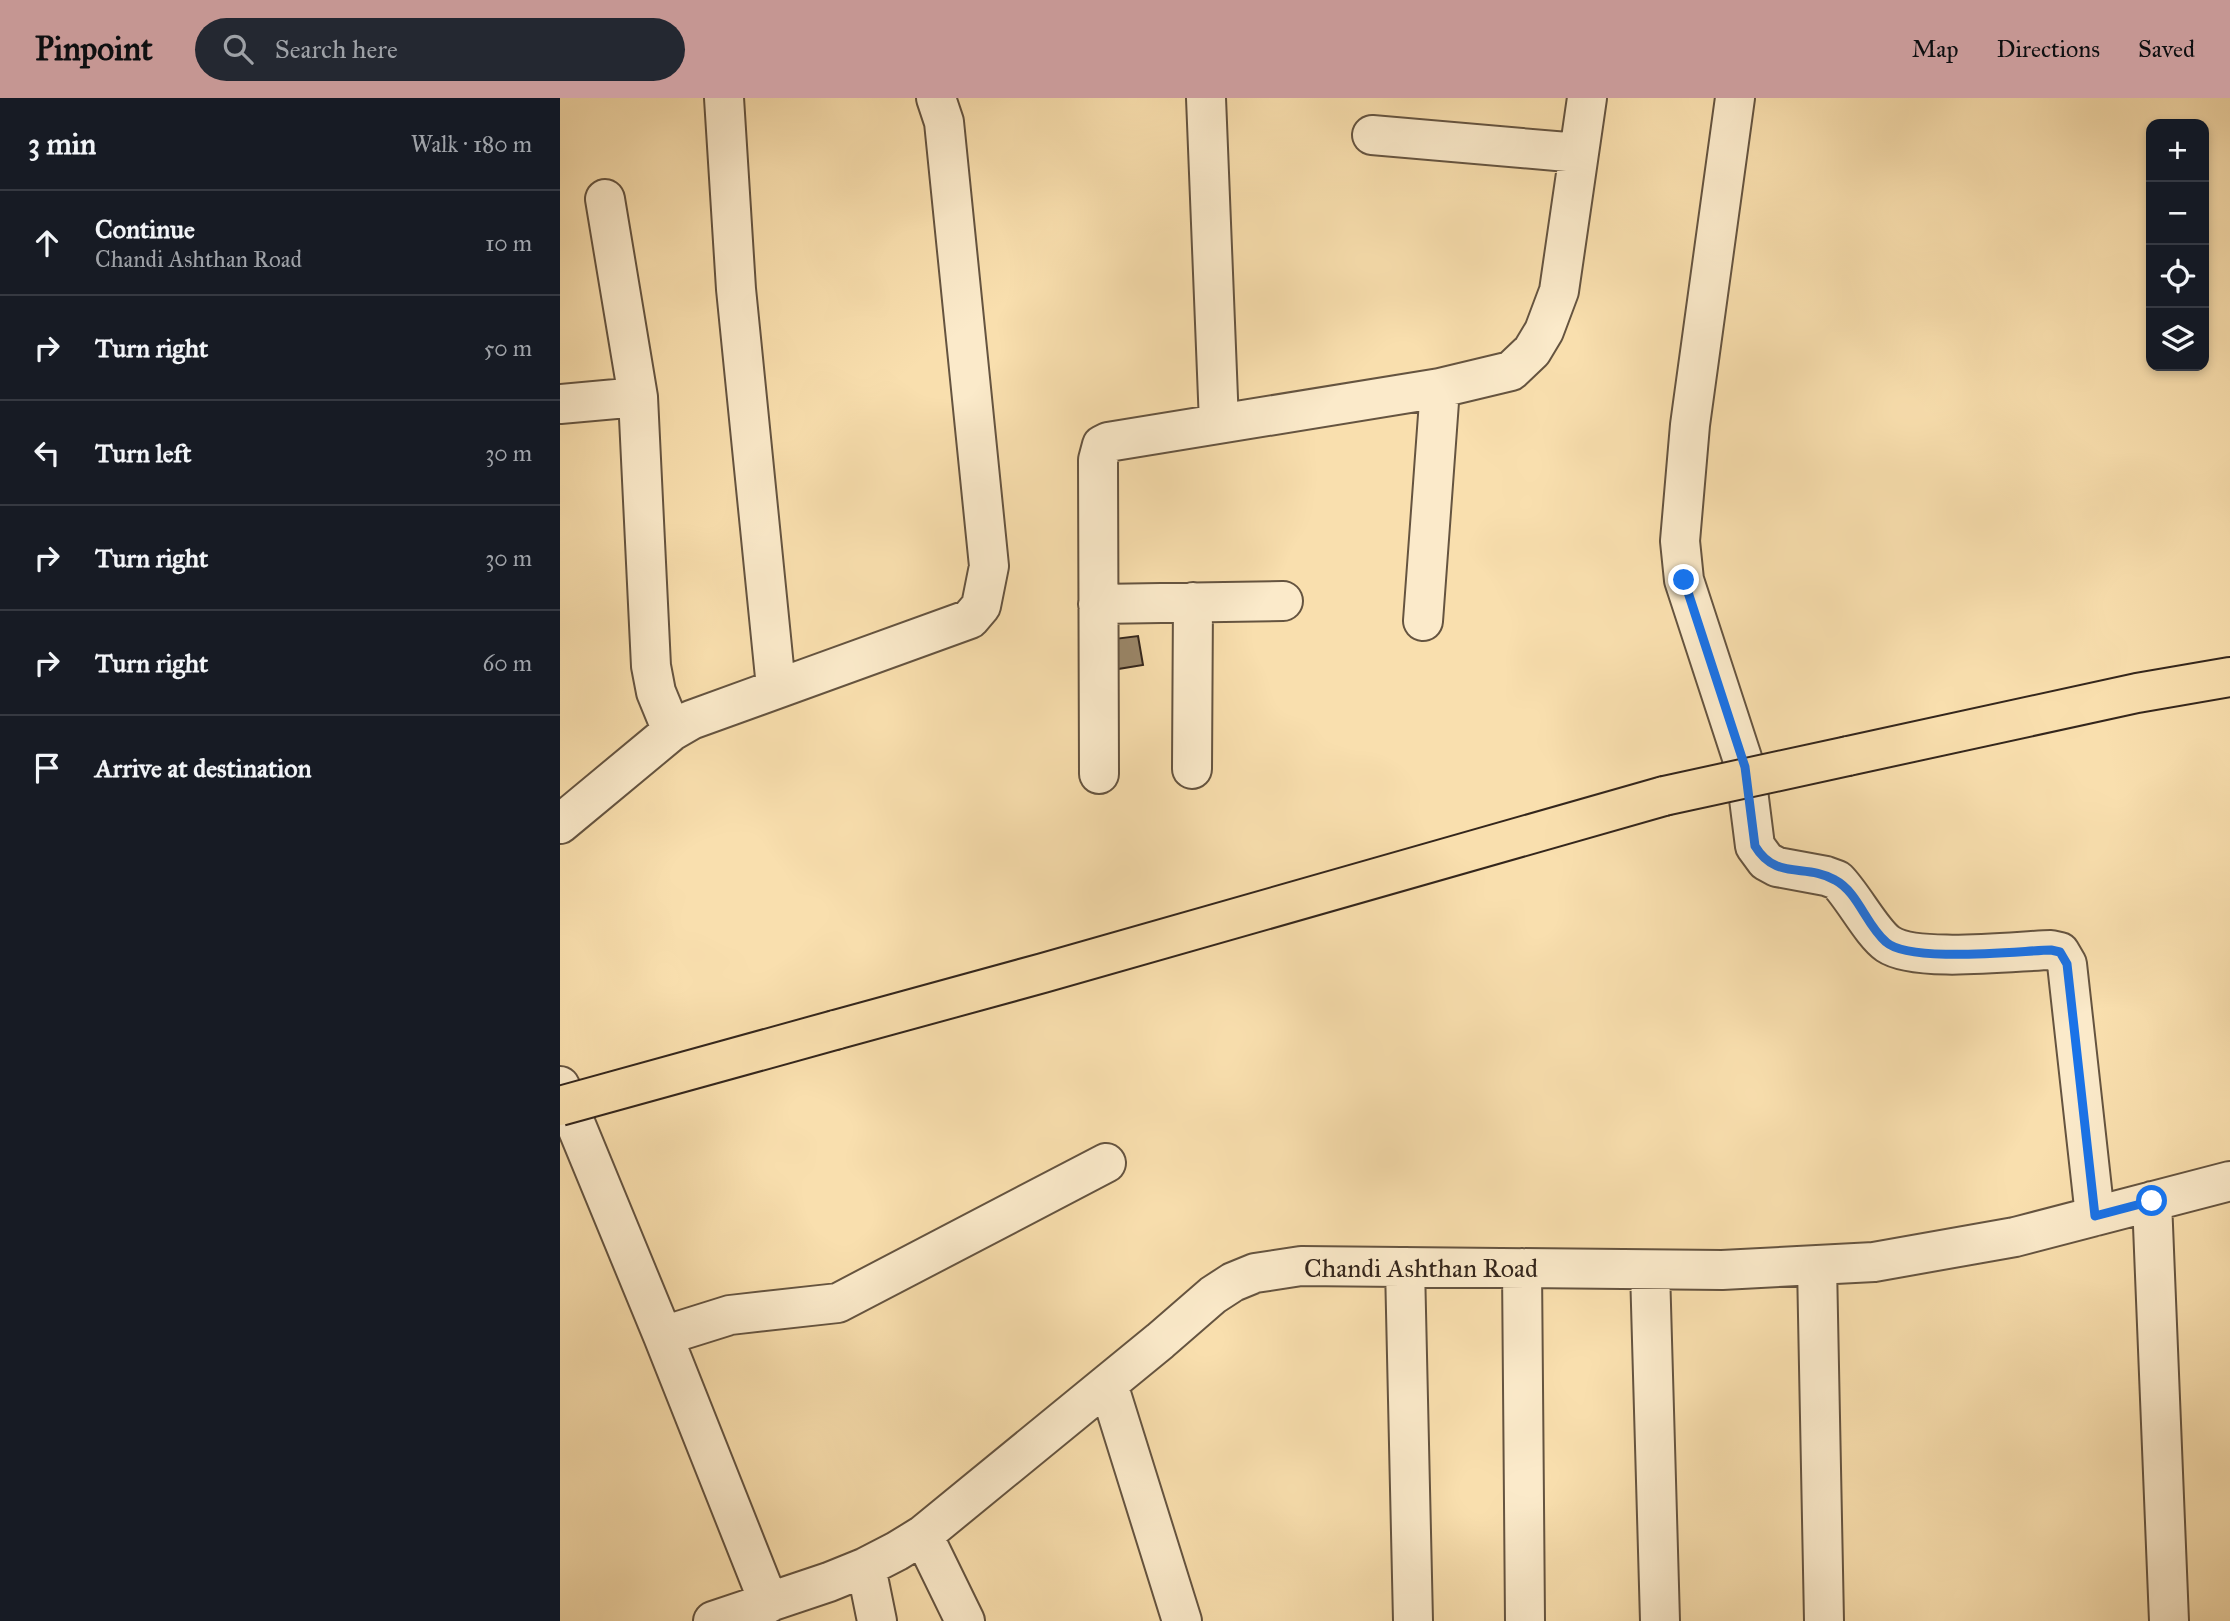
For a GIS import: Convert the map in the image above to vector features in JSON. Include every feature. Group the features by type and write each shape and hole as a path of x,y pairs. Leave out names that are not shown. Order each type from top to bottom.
{"highway":[{"path":"560,1106 1056,970 1664,796 2137,693 2230,677"}],"street":[{"path":"724,98 736,289 776,687"},
{"path":"560,824 672,731 721,707 970,618 981,606 989,566 944,122 936,98"},
{"path":"1206,98 1219,423"},
{"path":"1099,774 1098,460 1102,445 1219,423 1440,388 1510,371 1532,351 1544,331 1559,291 1587,98"},
{"path":"1735,98 1690,425 1680,541 1684,580 1745,767 1755,846 1766,861 1777,867 1836,880 1886,943 1899,949 1926,954 2051,950 2060,952 2067,964 2095,1216"},
{"path":"1372,135 1579,153"},
{"path":"606,199 638,397 651,666 656,692 672,731"},
{"path":"1423,621 1440,388"},
{"path":"560,404 638,397"},
{"path":"1098,604 1283,601"},
{"path":"1192,769 1193,602"},
{"path":"560,1087 660,1327 769,1603"},
{"path":"660,1327 730,1315 838,1303 1106,1163"},
{"name":"Chandi Ashthan Road","path":"713,1621 866,1567 923,1535 1213,1295 1233,1282 1255,1273 1301,1266 1722,1270 1874,1262 2014,1237 2230,1181"},
{"path":"2152,1201 2169,1621"},
{"path":"1817,1265 1824,1621"},
{"path":"1405,1267 1413,1621"},
{"path":"1522,1269 1525,1621"},
{"path":"1650,1270 1660,1621"},
{"path":"1108,1384 1182,1621"},
{"path":"923,1535 965,1621"},
{"path":"866,1567 877,1621"}],"building":[{"path":"1138,636 1143,665 1118,669 1114,639"}],"route":[{"path":"1684,580 1745,767 1755,846 1759,854 1777,867 1836,880 1886,943 1899,949 1926,954 2051,950 2060,952 2067,964 2095,1216 2152,1201"}]}
